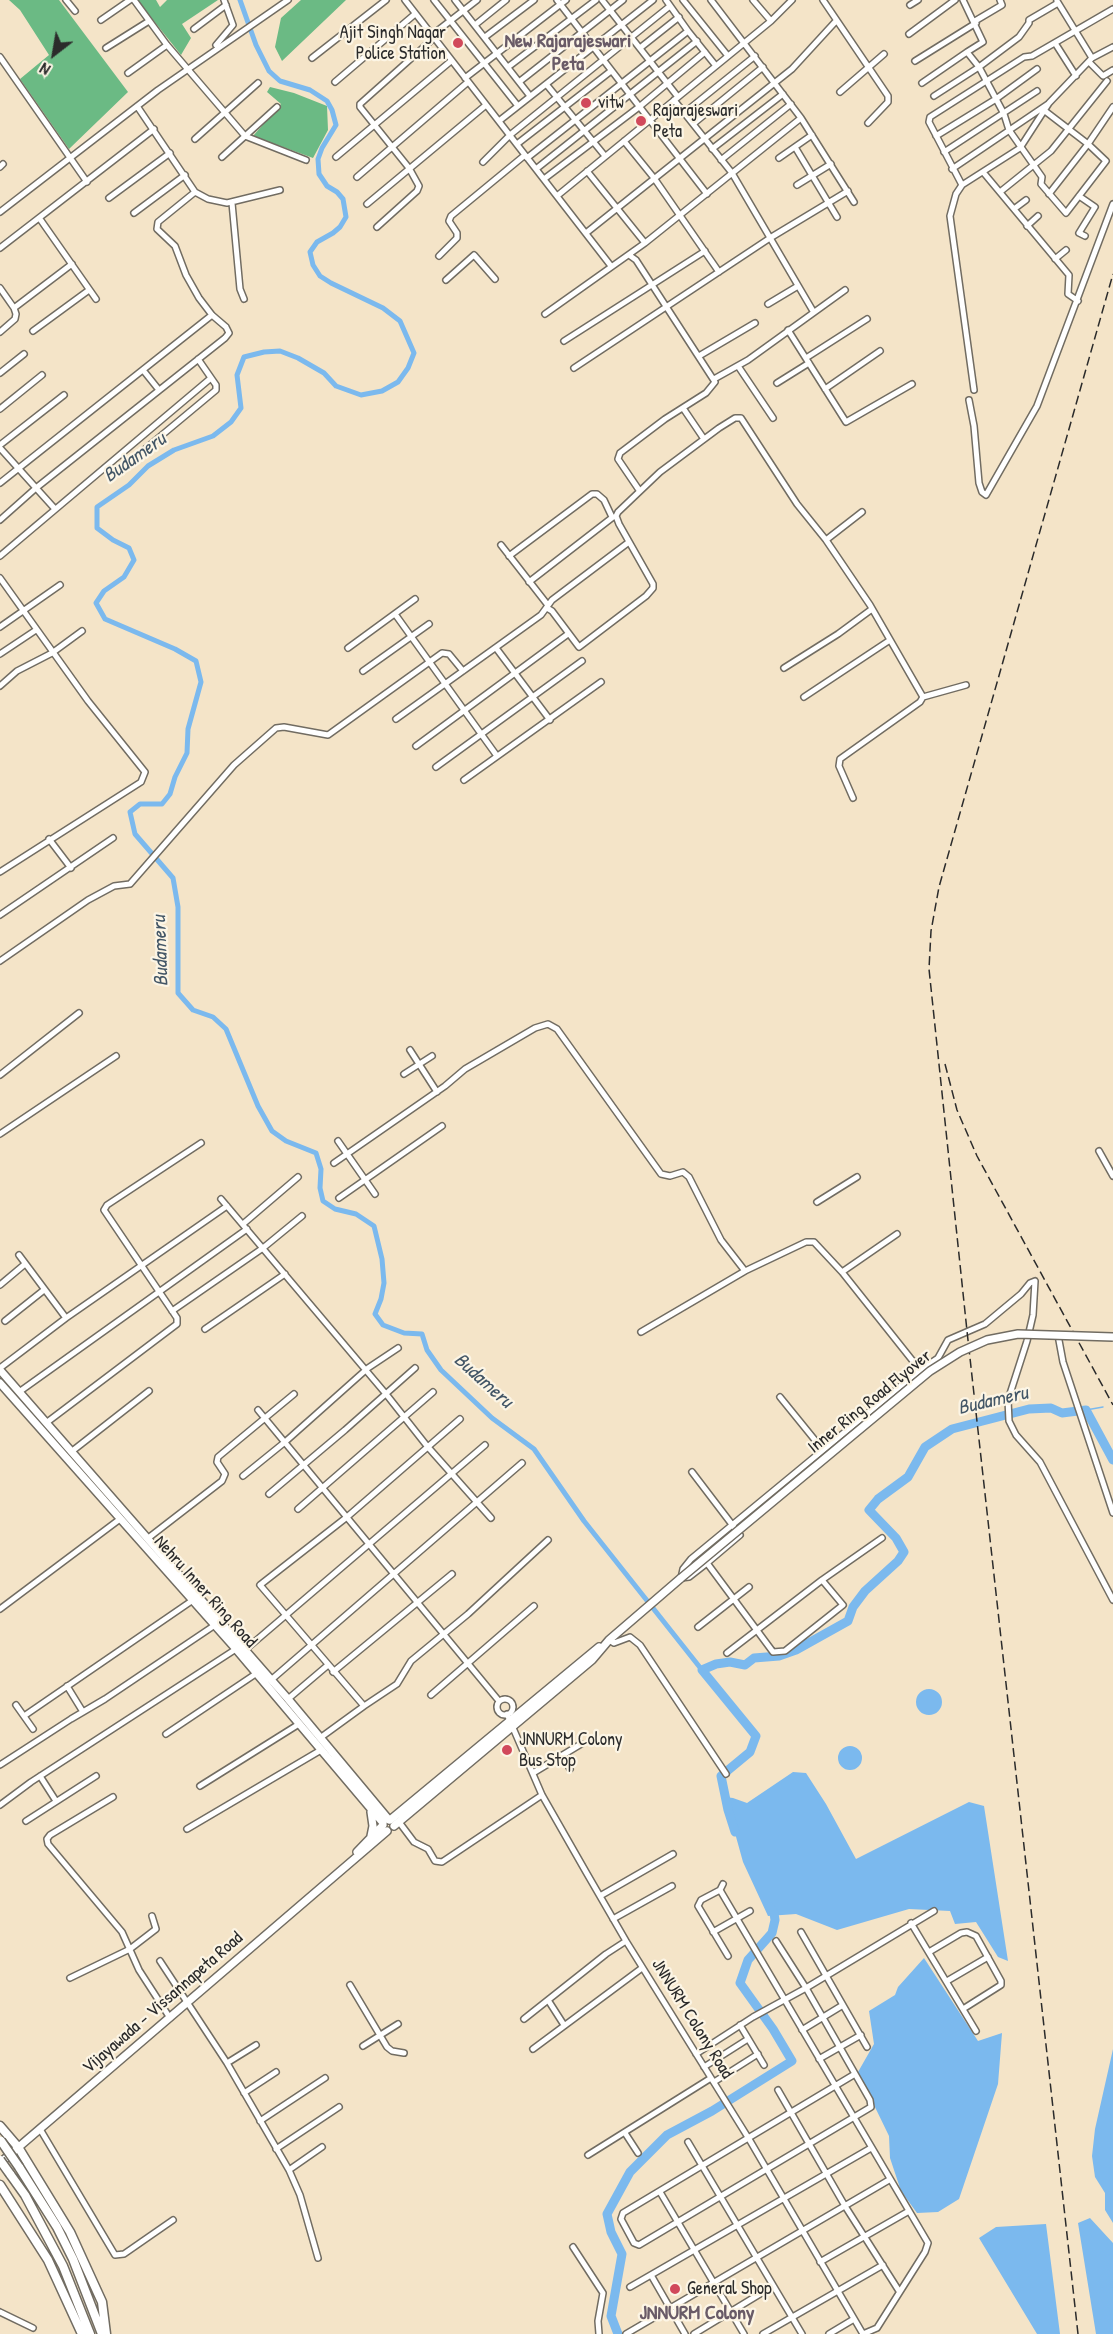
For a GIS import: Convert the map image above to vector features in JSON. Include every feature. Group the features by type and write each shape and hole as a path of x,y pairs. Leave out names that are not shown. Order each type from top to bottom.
{"highway":[{"path":"0,2126 18,2147 56,2206 102,2302 106,2334"},
{"path":"1,2141 57,2227 86,2290 102,2334"},
{"path":"0,2162 35,2213 63,2266 90,2334"},
{"path":"0,2185 48,2260 82,2334"}],"main road":[{"name":"Inner Ring Road Flyover","path":"609,1641 681,1578 945,1360 972,1345 1003,1336 1113,1337"},
{"path":"0,1369 288,1699 383,1812 389,1824"},
{"name":"Nehru Inner Ring Road","path":"0,1383 236,1649 371,1810 389,1824"},
{"path":"389,1824 398,1813 509,1721 592,1660 609,1641"},
{"path":"389,1824 509,1721"},
{"path":"371,1810 373,1826 371,1836"},
{"path":"383,1812 398,1813"},
{"name":"Vijayawada - Vissannapeta Road","path":"345,1865 371,1836 389,1824"},
{"name":"Vijayawada - Vissannapeta Road","path":"0,2162 187,2004 389,1824"}],"street":[{"path":"66,0 75,11"},
{"path":"101,20 132,0 167,45 245,136 306,160"},
{"path":"0,212 70,156 218,46 288,0"},
{"path":"312,58 386,0"},
{"path":"405,0 611,266"},
{"path":"434,0 518,106"},
{"path":"455,0 530,96"},
{"path":"377,227 418,189 418,182 374,126 360,104 450,21 477,0"},
{"path":"475,25 506,0"},
{"path":"484,37 534,0"},
{"path":"508,67 596,0"},
{"path":"602,0 668,83 684,113 732,173 813,311"},
{"path":"519,82 623,0"},
{"path":"499,121 653,0"},
{"path":"666,0 716,66"},
{"path":"683,0 728,56"},
{"path":"711,0 801,118 854,202"},
{"path":"753,0 771,21"},
{"path":"557,196 771,21 792,0"},
{"path":"910,5 918,0"},
{"path":"909,34 955,0"},
{"path":"922,83 983,42 976,22 963,0"},
{"path":"915,61 1002,5 1000,0"},
{"path":"826,1 889,99 868,123"},
{"path":"934,96 979,67 1019,37 1029,20 1057,1 1091,60 1113,87"},
{"path":"357,177 484,64 561,2 571,19 707,194"},
{"path":"194,29 225,3 233,25 218,46"},
{"path":"483,162 510,135 670,6"},
{"path":"962,186 929,122 930,117 1024,57 1032,56 1113,9"},
{"path":"335,82 415,14"},
{"path":"640,48 679,17"},
{"path":"106,48 149,21"},
{"path":"586,233 792,69 837,21"},
{"path":"439,256 457,238 457,233 449,221 451,216 688,31"},
{"path":"536,169 697,41"},
{"path":"1055,43 1076,76"},
{"path":"128,73 167,45"},
{"path":"952,169 1049,103 1091,60 1113,47"},
{"path":"544,179 639,107 705,52"},
{"path":"967,52 979,67 1020,148 1042,177 1041,184 1066,213 1106,161 1045,111"},
{"path":"840,92 885,54"},
{"path":"0,57 87,182"},
{"path":"684,113 755,57"},
{"path":"336,157 452,61"},
{"path":"693,124 763,67"},
{"path":"936,136 996,99 1037,69"},
{"path":"1000,192 1051,151 1113,70"},
{"path":"517,144 611,71"},
{"path":"195,139 258,83"},
{"path":"546,84 605,156"},
{"path":"944,152 1037,91"},
{"path":"712,149 783,94"},
{"path":"974,390 950,216 956,194 962,186 1020,148 1049,103"},
{"path":"721,160 791,104"},
{"path":"367,204 486,105"},
{"path":"137,106 195,192 218,202 232,203 280,190"},
{"path":"1049,194 1088,144 1113,106"},
{"path":"222,157 277,107"},
{"path":"546,314 645,243 801,118"},
{"path":"0,248 154,129"},
{"path":"779,158 813,135"},
{"path":"624,141 654,178 719,272"},
{"path":"795,147 837,217"},
{"path":"109,198 170,153"},
{"path":"797,185 831,164"},
{"path":"586,171 645,243"},
{"path":"983,172 1070,278 1068,294 1078,301"},
{"path":"134,213 185,175"},
{"path":"574,368 770,238 848,191"},
{"path":"0,520 36,488 225,338 228,333 226,327 212,315 199,298 186,275 175,246 157,229 158,222 195,192"},
{"path":"1079,196 1095,207 1079,233 1085,236"},
{"path":"1014,209 1026,200"},
{"path":"232,203 240,289 244,299"},
{"path":"969,400 974,426 979,483 982,492 986,495 1037,406 1113,204"},
{"path":"1027,226 1038,216"},
{"path":"40,219 96,299"},
{"path":"1055,259 1066,250"},
{"path":"564,341 705,251"},
{"path":"446,280 474,255 495,279"},
{"path":"629,255 636,260 716,382 712,388 618,455 618,459 639,490"},
{"path":"14,308 72,264"},
{"path":"768,304 798,286"},
{"path":"33,331 89,290"},
{"path":"714,379 738,366 845,290"},
{"path":"0,332 15,319 14,308 1,293"},
{"path":"0,483 212,315"},
{"path":"777,383 867,319"},
{"path":"699,356 755,323"},
{"path":"788,330 846,422 912,384"},
{"path":"825,389 880,351"},
{"path":"0,373 24,354"},
{"path":"144,450 216,390 216,385 198,358"},
{"path":"738,366 773,418"},
{"path":"143,370 159,390"},
{"path":"0,409 42,375"},
{"path":"0,556 211,378"},
{"path":"55,509 0,446 64,395"},
{"path":"683,408 704,439"},
{"path":"529,582 614,516 639,490 704,439 728,422 741,418 797,504 826,540 872,609 923,697"},
{"path":"501,545 579,647 582,647 651,590 653,584 604,500 595,493 509,555"},
{"path":"826,540 862,512"},
{"path":"396,719 496,648 629,542"},
{"path":"0,578 52,653 143,769 146,776 141,782 0,872"},
{"path":"0,627 60,585"},
{"path":"348,648 415,599"},
{"path":"784,668 838,634 872,609"},
{"path":"395,614 497,756"},
{"path":"363,671 429,624"},
{"path":"0,654 36,630"},
{"path":"0,686 17,671 52,653 82,631"},
{"path":"416,746 568,634"},
{"path":"804,697 890,640"},
{"path":"496,648 550,720"},
{"path":"0,961 88,900 114,886 130,884 234,765 276,728 284,727 328,735 445,652 464,671"},
{"path":"436,767 582,661"},
{"path":"464,780 601,682"},
{"path":"853,798 839,766 840,759 920,702 923,697 966,685"},
{"path":"0,915 113,838"},
{"path":"49,840 71,868"},
{"path":"0,1075 79,1013"},
{"path":"334,1163 437,1092 465,1069 543,1024 553,1026 661,1174 670,1176 683,1172 689,1177 722,1240 742,1270 745,1271"},
{"path":"410,1050 437,1092"},
{"path":"0,1134 116,1056"},
{"path":"404,1074 432,1056"},
{"path":"339,1198 442,1126"},
{"path":"338,1141 375,1194"},
{"path":"46,1423 175,1327 178,1322 105,1212 105,1207 201,1143"},
{"path":"1099,1151 1113,1176"},
{"path":"19,1392 245,1227 298,1177"},
{"path":"817,1202 857,1177"},
{"path":"221,1199 366,1370 427,1446 491,1518"},
{"path":"0,1369 66,1318 227,1206"},
{"path":"172,1311 263,1248 302,1216"},
{"path":"842,1272 897,1234"},
{"path":"641,1332 745,1271 811,1240 842,1272 920,1371"},
{"path":"18,1255 66,1318"},
{"path":"0,1285 25,1264"},
{"path":"205,1329 285,1274"},
{"path":"692,1472 732,1525 740,1535 699,1570 689,1577 681,1578 683,1569 691,1559 732,1525 920,1371 938,1358 948,1340 985,1324 1035,1281 1033,1315 1028,1341 1010,1391 1007,1411 1009,1421 1016,1435 1040,1462 1113,1600"},
{"path":"5,1321 44,1290"},
{"path":"1058,1335 1063,1362 1113,1513"},
{"path":"243,1476 366,1370 398,1348"},
{"path":"269,1494 415,1368"},
{"path":"71,1452 149,1391"},
{"path":"297,1509 433,1392"},
{"path":"147,1539 222,1481 225,1473 217,1462 218,1457 294,1394"},
{"path":"780,1397 824,1450"},
{"path":"258,1410 499,1701 498,1710 509,1721 512,1704 506,1699 499,1701"},
{"path":"364,1706 260,1585 347,1516 460,1419"},
{"path":"245,1650 485,1445"},
{"path":"271,1680 522,1463"},
{"path":"0,1609 120,1519"},
{"path":"727,1653 822,1580 882,1538"},
{"path":"320,1738 397,1684 411,1661 444,1635 548,1540"},
{"path":"707,1563 773,1652 785,1651 843,1605 822,1580"},
{"path":"333,1672 452,1574"},
{"path":"698,1627 749,1587"},
{"path":"24,1716 193,1600"},
{"path":"431,1695 534,1606"},
{"path":"0,1765 113,1694 215,1625"},
{"path":"609,1641 614,1643 630,1637 640,1645 726,1774"},
{"path":"0,1805 40,1776 236,1649"},
{"path":"288,1699 327,1665"},
{"path":"166,1734 256,1673"},
{"path":"67,1686 83,1712"},
{"path":"16,1705 33,1729"},
{"name":"JNNURM Colony Road","path":"509,1721 542,1795 613,1919 749,2139 863,2334"},
{"path":"200,1786 299,1724"},
{"path":"533,1773 581,1744"},
{"path":"187,1829 321,1750"},
{"path":"562,1755 570,1769"},
{"path":"40,1776 56,1801"},
{"path":"26,1821 96,1776"},
{"path":"389,1824 428,1849 435,1861 442,1862 542,1795"},
{"path":"113,1797 50,1835 47,1839 48,1844 122,1932 139,1970 170,2018"},
{"path":"600,1896 674,1854"},
{"path":"723,1884 720,1890 701,1900 698,1906 728,1956"},
{"path":"613,1919 672,1886"},
{"path":"720,1890 928,2243 925,2252 877,2328 863,2334"},
{"path":"713,1932 750,1911"},
{"path":"696,2054 753,2017 934,1911"},
{"path":"70,1978 130,1949 156,1929 152,1916"},
{"path":"911,1923 976,2031"},
{"path":"801,1932 867,2047"},
{"path":"929,1952 967,1932 976,1936 1001,1985 963,2009"},
{"path":"524,2019 606,1954 626,1941"},
{"path":"776,1941 806,1988 822,2018 840,2047 872,2104 869,2110 639,2245 634,2243 621,2216 855,2074"},
{"path":"946,1982 988,1957"},
{"path":"160,1961 226,2063 289,2170 300,2195 318,2258"},
{"path":"533,2049 642,1968"},
{"path":"350,1985 390,2050 404,2053"},
{"path":"548,2000 564,2025"},
{"path":"802,2030 843,2005"},
{"path":"363,2046 398,2024"},
{"path":"740,2025 764,2065"},
{"path":"819,2059 861,2035"},
{"path":"704,2067 748,2039"},
{"path":"226,2063 256,2045"},
{"path":"588,2155 758,2054"},
{"path":"244,2093 276,2072"},
{"path":"260,2121 325,2078"},
{"path":"778,2090 899,2291"},
{"path":"276,2149 339,2107"},
{"path":"40,2129 115,2255 123,2254 173,2220"},
{"path":"625,2133 638,2153"},
{"path":"688,2142 802,2334"},
{"path":"289,2170 322,2147"},
{"path":"630,2287 871,2148"},
{"path":"626,2334 889,2180"},
{"path":"660,2192 744,2334"},
{"path":"820,2262 909,2211"},
{"path":"573,2247 603,2293 598,2321 599,2334"},
{"path":"763,2334 883,2265"},
{"path":"651,2275 685,2334"},
{"path":"694,2334 773,2286"},
{"path":"0,2312 33,2328"},
{"path":"830,2334 854,2319"}],"green space":[{"path":"9,0 59,0 128,92 69,149 20,79 49,55 20,10"},
{"path":"139,0 156,0 160,7 167,0 218,0 182,24 191,38 181,55"},
{"path":"301,0 346,0 282,61 275,47 281,18"},
{"path":"270,87 294,93 327,106 328,130 313,158 253,136 281,104 267,92"}],"water":[{"path":"929,1689 938,1693 942,1702 938,1711 929,1715 920,1711 916,1702 920,1693"},
{"path":"850,1746 855,1747 861,1753 861,1763 855,1769 850,1770 845,1769 839,1763 838,1758 839,1753 845,1747"},
{"path":"793,1772 806,1773 856,1859 969,1802 984,1806 1008,1961 998,1957 976,1922 955,1924 950,1911 909,1909 837,1930 796,1914 768,1916 743,1862 725,1797 747,1803"},
{"path":"924,1958 978,2041 1002,2033 998,2084 959,2199 938,2212 917,2213 901,2191 890,2158 889,2136 858,2072 874,2044 869,2011 895,1995 898,1987"},
{"path":"1113,2049 1113,2223 1105,2210 1105,2193 1095,2177 1092,2156 1095,2129"},
{"path":"1090,2218 1113,2243 1113,2334 1096,2334 1078,2223"},
{"path":"1046,2224 1060,2334 1037,2334 979,2238 996,2227"}],"waterway":[{"name":"Budameru","path":"240,0 256,45 269,71 280,81 310,90 327,101 332,110 336,125 318,159 319,174 327,186 343,199 346,217 340,227 317,242 310,252 313,265 320,276 383,308 400,321 414,353 408,368 398,382 382,391 361,395 336,386 324,373 280,351 244,357 237,375 241,408 231,422 213,436 174,450 148,466 129,485 97,507 97,528 129,548 134,560 124,577 104,591 96,603 105,619 175,649 196,661 201,682 188,729 187,753 175,777 170,794 162,804 140,804 130,812 135,834 173,878 178,907 178,993 193,1010 213,1017 226,1029 258,1106 272,1131 286,1141 316,1153 321,1169 320,1188 323,1201 335,1209 356,1214 374,1226 382,1259 384,1283 375,1314 383,1325 404,1333 422,1334 427,1350 441,1370 492,1418 534,1449 584,1521 702,1670"},
{"path":"1086,1410 1103,1407"},
{"name":"Budameru","path":"735,1832 721,1776 750,1752 756,1736 702,1670 716,1664 730,1662 745,1665 754,1658 779,1656 796,1650 848,1621 853,1607 865,1591 898,1561 904,1552 896,1538 869,1510 878,1499 908,1477 925,1447 952,1429 1029,1409 1051,1408 1062,1413 1086,1410 1113,1460"},
{"path":"618,2334 611,2316 622,2254 611,2232 607,2214 630,2172 667,2135 712,2111 792,2061 773,2029 740,1983 748,1960 772,1933 775,1920 770,1907"}],"railway":[{"path":"1078,2334 929,969 931,931 939,887 1113,274"},
{"path":"945,1064 957,1110 977,1156 1113,1405"}],"place":[{"name":"Ajit Singh Nagar Police Station","path":"458,43"},
{"name":"vitw","path":"586,103"},
{"name":"Rajarajeswari Peta","path":"641,121"},
{"name":"JNNURM Colony Bus Stop","path":"507,1750"},
{"name":"General Shop","path":"675,2289"}],"district":[{"name":"New Rajarajeswari Peta","path":"568,54"},
{"name":"JNNURM Colony","path":"697,2314"}]}
